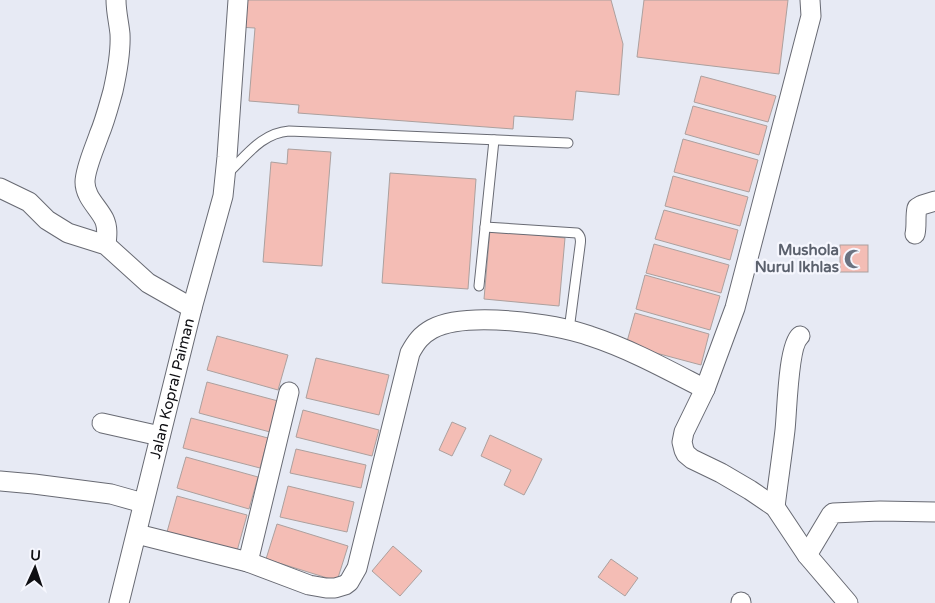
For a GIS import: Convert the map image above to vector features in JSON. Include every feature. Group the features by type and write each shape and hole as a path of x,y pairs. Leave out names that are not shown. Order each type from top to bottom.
{"street":[{"path":"106,245 108,233 105,220 88,194 85,182 91,157 112,93 117,70 120,35 116,0"},
{"name":"Jalan Kopral Paiman","path":"119,603 192,308 223,196 238,0"},
{"path":"810,0 811,16 735,308 705,389 684,432 682,442 686,454 692,459 721,473 775,507 807,555 848,603"},
{"path":"0,188 29,202 47,220 68,233 106,245 148,283 192,308"},
{"path":"915,234 917,208 935,201"},
{"path":"137,534 248,562 308,585 335,588 345,585 349,582 357,568 410,354 419,338 432,329 444,324 458,321 494,320 556,326 625,349 705,389"},
{"path":"775,507 785,431 790,367 795,343 800,336"},
{"path":"248,562 289,392"},
{"path":"102,423 160,436"},
{"path":"0,482 34,484 110,494 143,503"},
{"path":"807,555 833,513 880,511 935,512"}],"lane":[{"path":"226,174 264,138 289,130 568,143"},
{"path":"479,286 494,140"},
{"path":"485,227 577,233 579,235 581,240 569,330"}],"building":[{"path":"240,0 611,0 623,44 619,95 576,91 573,120 514,116 513,129 298,113 299,105 249,101 255,28 238,27"},
{"path":"644,0 788,0 779,74 637,57"},
{"path":"701,76 776,96 768,122 694,102"},
{"path":"693,106 767,126 759,155 685,134"},
{"path":"683,139 758,160 749,192 674,172"},
{"path":"288,149 331,152 322,266 263,262 271,162 287,164"},
{"path":"390,173 476,179 468,289 382,283"},
{"path":"673,176 748,197 740,226 665,206"},
{"path":"664,210 738,230 730,260 655,239"},
{"path":"490,230 565,238 559,306 484,299"},
{"path":"654,244 729,265 721,293 646,273"},
{"name":"Mushola Nurul Ikhlas","path":"840,245 868,245 868,272 840,272"},
{"path":"645,275 720,296 710,330 636,309"},
{"path":"635,313 709,334 701,365 626,345"},
{"path":"217,336 288,355 278,390 207,370"},
{"path":"316,358 389,375 379,415 306,398"},
{"path":"207,382 278,401 270,432 199,413"},
{"path":"303,410 379,430 372,456 296,437"},
{"path":"191,418 268,438 260,468 183,448"},
{"path":"452,422 466,428 452,456 439,450"},
{"path":"490,435 542,459 524,495 504,485 511,470 481,456"},
{"path":"296,449 366,465 361,488 290,473"},
{"path":"186,457 258,477 249,509 177,488"},
{"path":"288,486 354,502 347,532 280,517"},
{"path":"177,496 247,515 237,551 167,532"},
{"path":"277,524 348,546 337,581 266,559"},
{"path":"393,546 422,571 400,596 372,571"},
{"path":"611,559 638,578 625,596 598,577"}],"place":[{"name":"Mushola Nurul Ikhlas","path":"854,259"}]}
